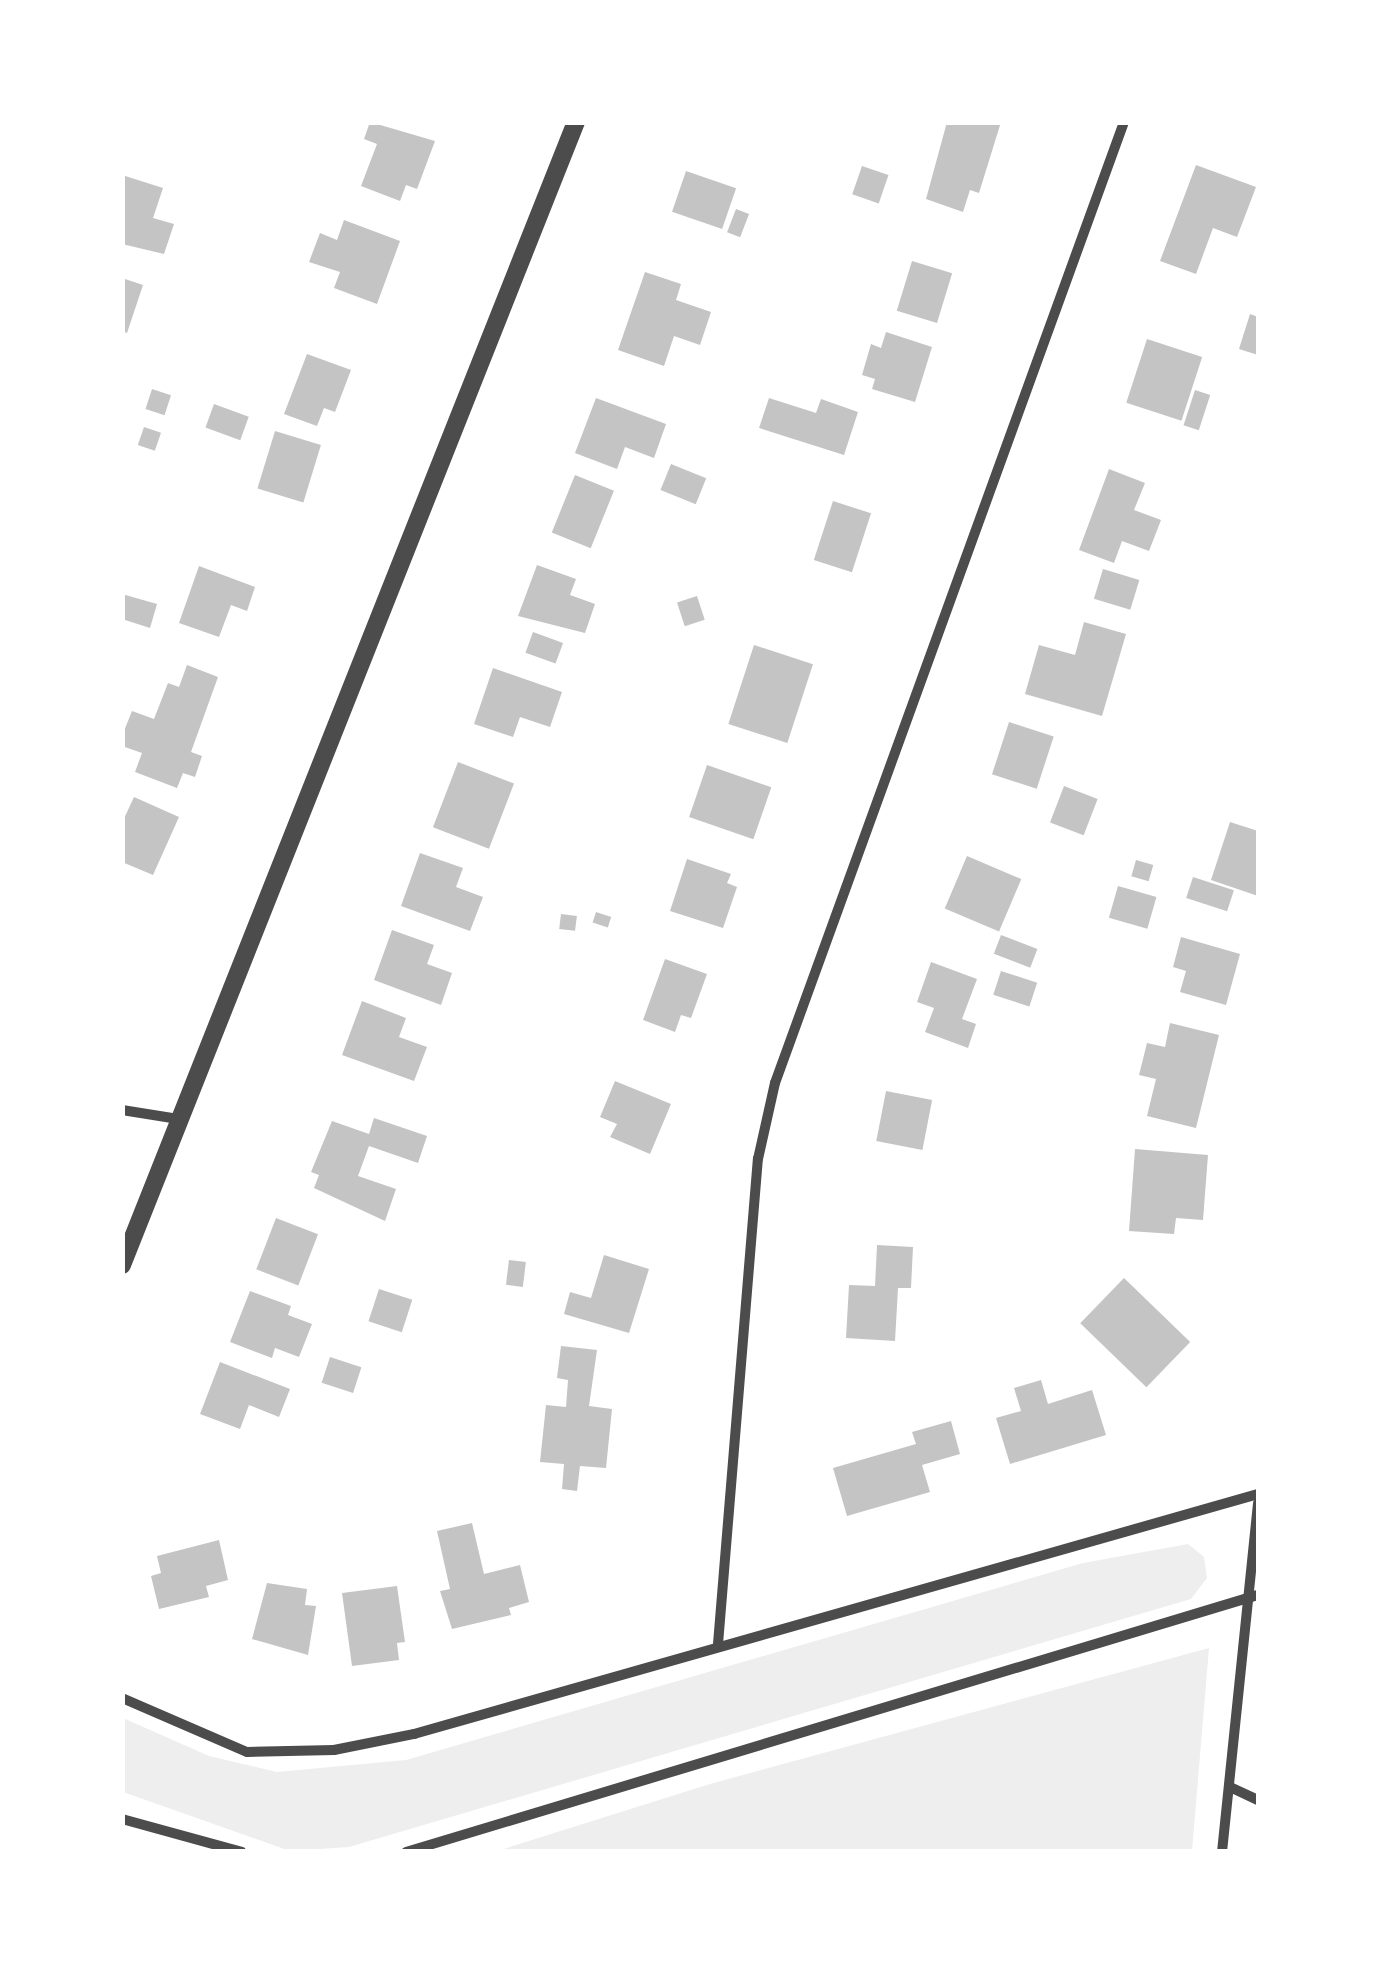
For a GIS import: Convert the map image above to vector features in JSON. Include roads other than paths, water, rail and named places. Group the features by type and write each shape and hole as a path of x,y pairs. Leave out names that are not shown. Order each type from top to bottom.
{"street":[{"path":"122,1265 576,122"},
{"path":"718,1644 758,1159 775,1083 1124,122"},
{"path":"122,1110 178,1120"},
{"path":"122,1698 247,1752 334,1750 414,1734 718,1644 1258,1494"},
{"path":"1222,1852 1258,1503"},
{"path":"406,1852 1258,1595"},
{"path":"1230,1787 1258,1800"},
{"path":"122,1820 242,1852"}]}
